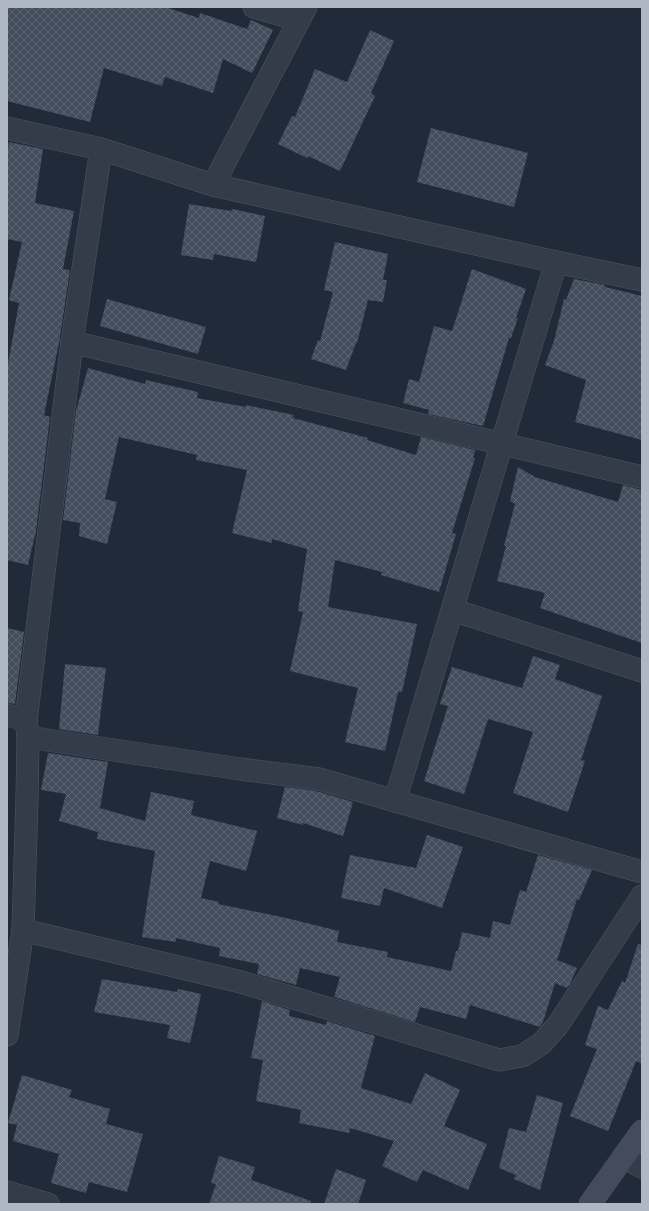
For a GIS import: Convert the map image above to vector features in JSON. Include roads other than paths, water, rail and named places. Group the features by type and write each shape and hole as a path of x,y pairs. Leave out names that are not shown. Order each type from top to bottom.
{"street":[{"path":"212,185 303,13 254,7"},
{"path":"7,128 101,149 212,185 642,280"},
{"path":"7,1035 23,930 27,798 20,724 72,342 101,149"},
{"path":"395,801 556,262"},
{"path":"72,342 642,477"},
{"path":"453,610 642,671"},
{"path":"20,724 240,769 319,779 642,872"},
{"path":"23,930 241,982 499,1060 522,1056 541,1044 558,1025 642,896"},
{"path":"590,1204 642,1131"},
{"path":"623,1157 642,1167"},
{"path":"7,1192 48,1204"}]}
